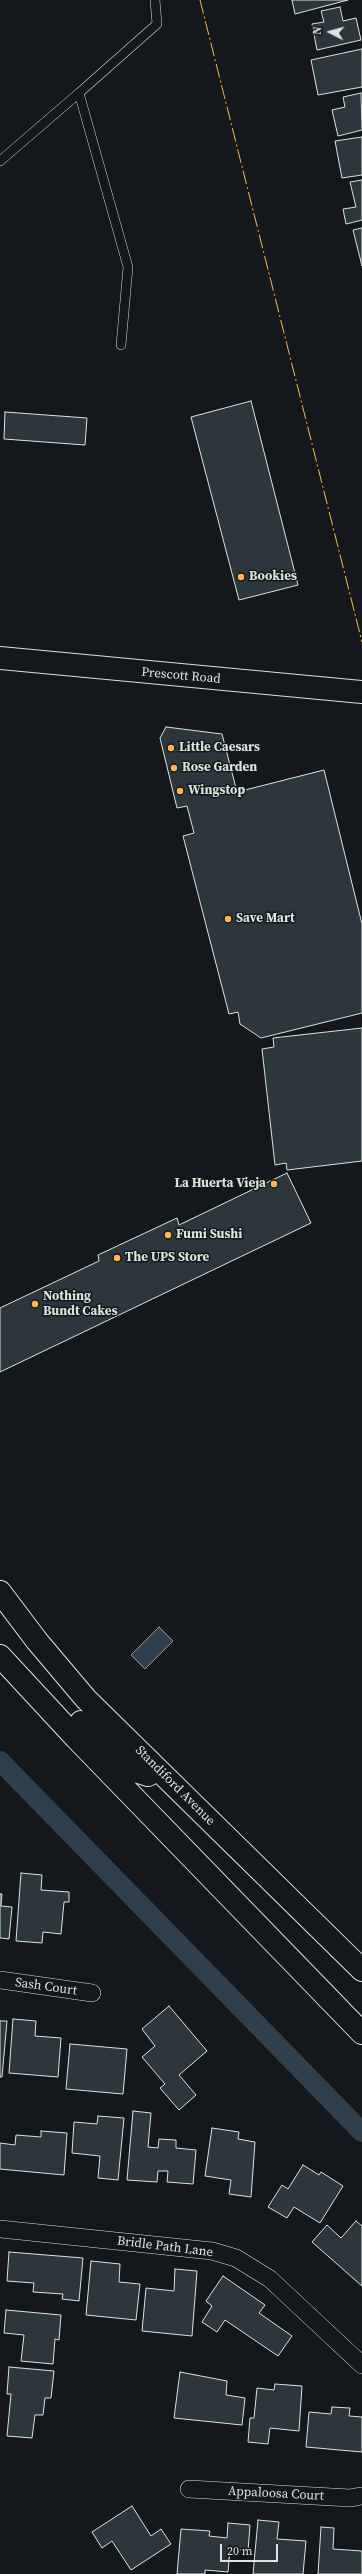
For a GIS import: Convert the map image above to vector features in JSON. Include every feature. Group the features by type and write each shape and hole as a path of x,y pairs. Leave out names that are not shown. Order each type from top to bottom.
{"main road":[{"name":"Prescott Road","path":"0,658 362,692"},
{"name":"Standiford Avenue","path":"0,1592 37,1641 86,1698 362,1970"},
{"path":"0,1656 76,1738 362,2033"},
{"path":"18,1675 53,1694 132,1770 148,1774 157,1769"}],"street":[{"name":"Sash Court","path":"0,1980 92,1993"},
{"name":"Bridle Path Lane","path":"0,2229 212,2251 236,2258 270,2279 362,2365"},
{"name":"Appaloosa Court","path":"189,2489 350,2498 362,2496"}],"lane":[{"path":"0,161 157,24 155,0"},
{"path":"79,93 128,267 121,345"}],"water":[{"path":"159,1627 173,1641 145,1669 131,1655"}],"building":[{"path":"292,0 348,0 295,14"},
{"path":"340,7 343,21 356,18 361,40 317,50 312,24 324,22 321,11"},
{"path":"362,49 362,87 318,95 311,60"},
{"path":"361,93 362,130 338,136 332,110 345,107 343,97"},
{"path":"362,137 362,175 342,178 335,141"},
{"path":"362,180 362,220 346,224 343,209 356,207 350,182"},
{"path":"362,228 362,266 353,230"},
{"path":"251,401 298,585 239,600 191,417"},
{"path":"5,412 87,418 85,445 4,439"},
{"path":"166,727 222,734 237,792 324,770 362,924 362,1013 261,1038 240,1024 238,1012 229,1014 183,836 194,833 187,806 177,808 160,738"},
{"path":"362,1028 362,1161 287,1170 286,1163 275,1165 262,1049 274,1047 273,1038"},
{"path":"287,1173 311,1223 0,1372 0,1308 99,1261 98,1255 177,1218 179,1225"},
{"path":"21,1873 42,1875 41,1890 69,1892 69,1902 64,1902 61,1934 43,1932 42,1943 16,1941"},
{"path":"0,1894 2,1894 1,1906 12,1907 9,1939 0,1938"},
{"path":"169,2006 207,2051 179,2075 196,2095 179,2110 160,2088 165,2084 142,2057 155,2046 142,2029"},
{"path":"13,2019 36,2021 35,2036 61,2038 58,2077 9,2073"},
{"path":"0,2021 7,2021 2,2077 0,2077"},
{"path":"70,2044 127,2049 123,2094 66,2089"},
{"path":"133,2111 151,2113 148,2147 158,2148 159,2139 176,2140 176,2148 196,2150 193,2184 167,2182 168,2171 158,2171 157,2182 127,2180"},
{"path":"98,2116 124,2118 118,2180 98,2178 100,2156 72,2153 74,2122 97,2124"},
{"path":"212,2128 239,2132 238,2139 255,2142 251,2197 229,2194 231,2180 205,2176"},
{"path":"41,2131 67,2133 64,2175 0,2169 0,2143 15,2145 16,2135 41,2137"},
{"path":"303,2165 319,2175 321,2172 343,2186 320,2223 294,2207 287,2218 268,2207 282,2185 288,2189"},
{"path":"356,2221 362,2226 362,2286 312,2242 327,2225 341,2238"},
{"path":"9,2252 83,2258 79,2301 62,2299 63,2294 33,2292 34,2283 7,2281"},
{"path":"91,2261 120,2264 119,2282 140,2284 136,2320 86,2315"},
{"path":"175,2269 197,2271 192,2336 142,2331 146,2288 174,2291"},
{"path":"223,2276 265,2305 259,2313 292,2336 278,2356 225,2320 217,2332 202,2322 212,2306 206,2301"},
{"path":"6,2310 61,2315 59,2340 55,2339 53,2364 21,2361 24,2335 4,2333"},
{"path":"9,2367 54,2371 51,2398 45,2398 43,2415 35,2415 32,2438 7,2436 11,2394 7,2394"},
{"path":"180,2372 227,2381 226,2395 245,2398 242,2425 174,2418"},
{"path":"275,2384 302,2386 299,2431 270,2428 268,2444 248,2442 250,2418 254,2418 257,2388 274,2390"},
{"path":"332,2407 350,2408 349,2416 362,2417 362,2452 306,2447 309,2412 331,2414"},
{"path":"132,2506 151,2536 161,2529 171,2544 131,2570 112,2541 102,2548 92,2532"},
{"path":"258,2520 279,2522 277,2539 306,2541 303,2574 253,2574"},
{"path":"228,2523 250,2525 248,2551 230,2549 228,2572 205,2570 205,2574 177,2574 181,2529 210,2531 209,2536 227,2538"},
{"path":"321,2527 334,2528 333,2549 362,2551 362,2574 318,2574"}],"waterway":[{"path":"0,1761 362,2132"}],"power":[{"path":"200,0 362,642"}],"place":[{"name":"Bookies","path":"241,577"},
{"name":"Little Caesars","path":"171,748"},
{"name":"Rose Garden","path":"174,768"},
{"name":"Wingstop","path":"180,791"},
{"name":"Save Mart","path":"228,919"},
{"name":"La Huerta Vieja","path":"274,1184"},
{"name":"Fumi Sushi","path":"168,1235"},
{"name":"The UPS Store","path":"117,1258"},
{"name":"Nothing Bundt Cakes","path":"35,1304"}]}
